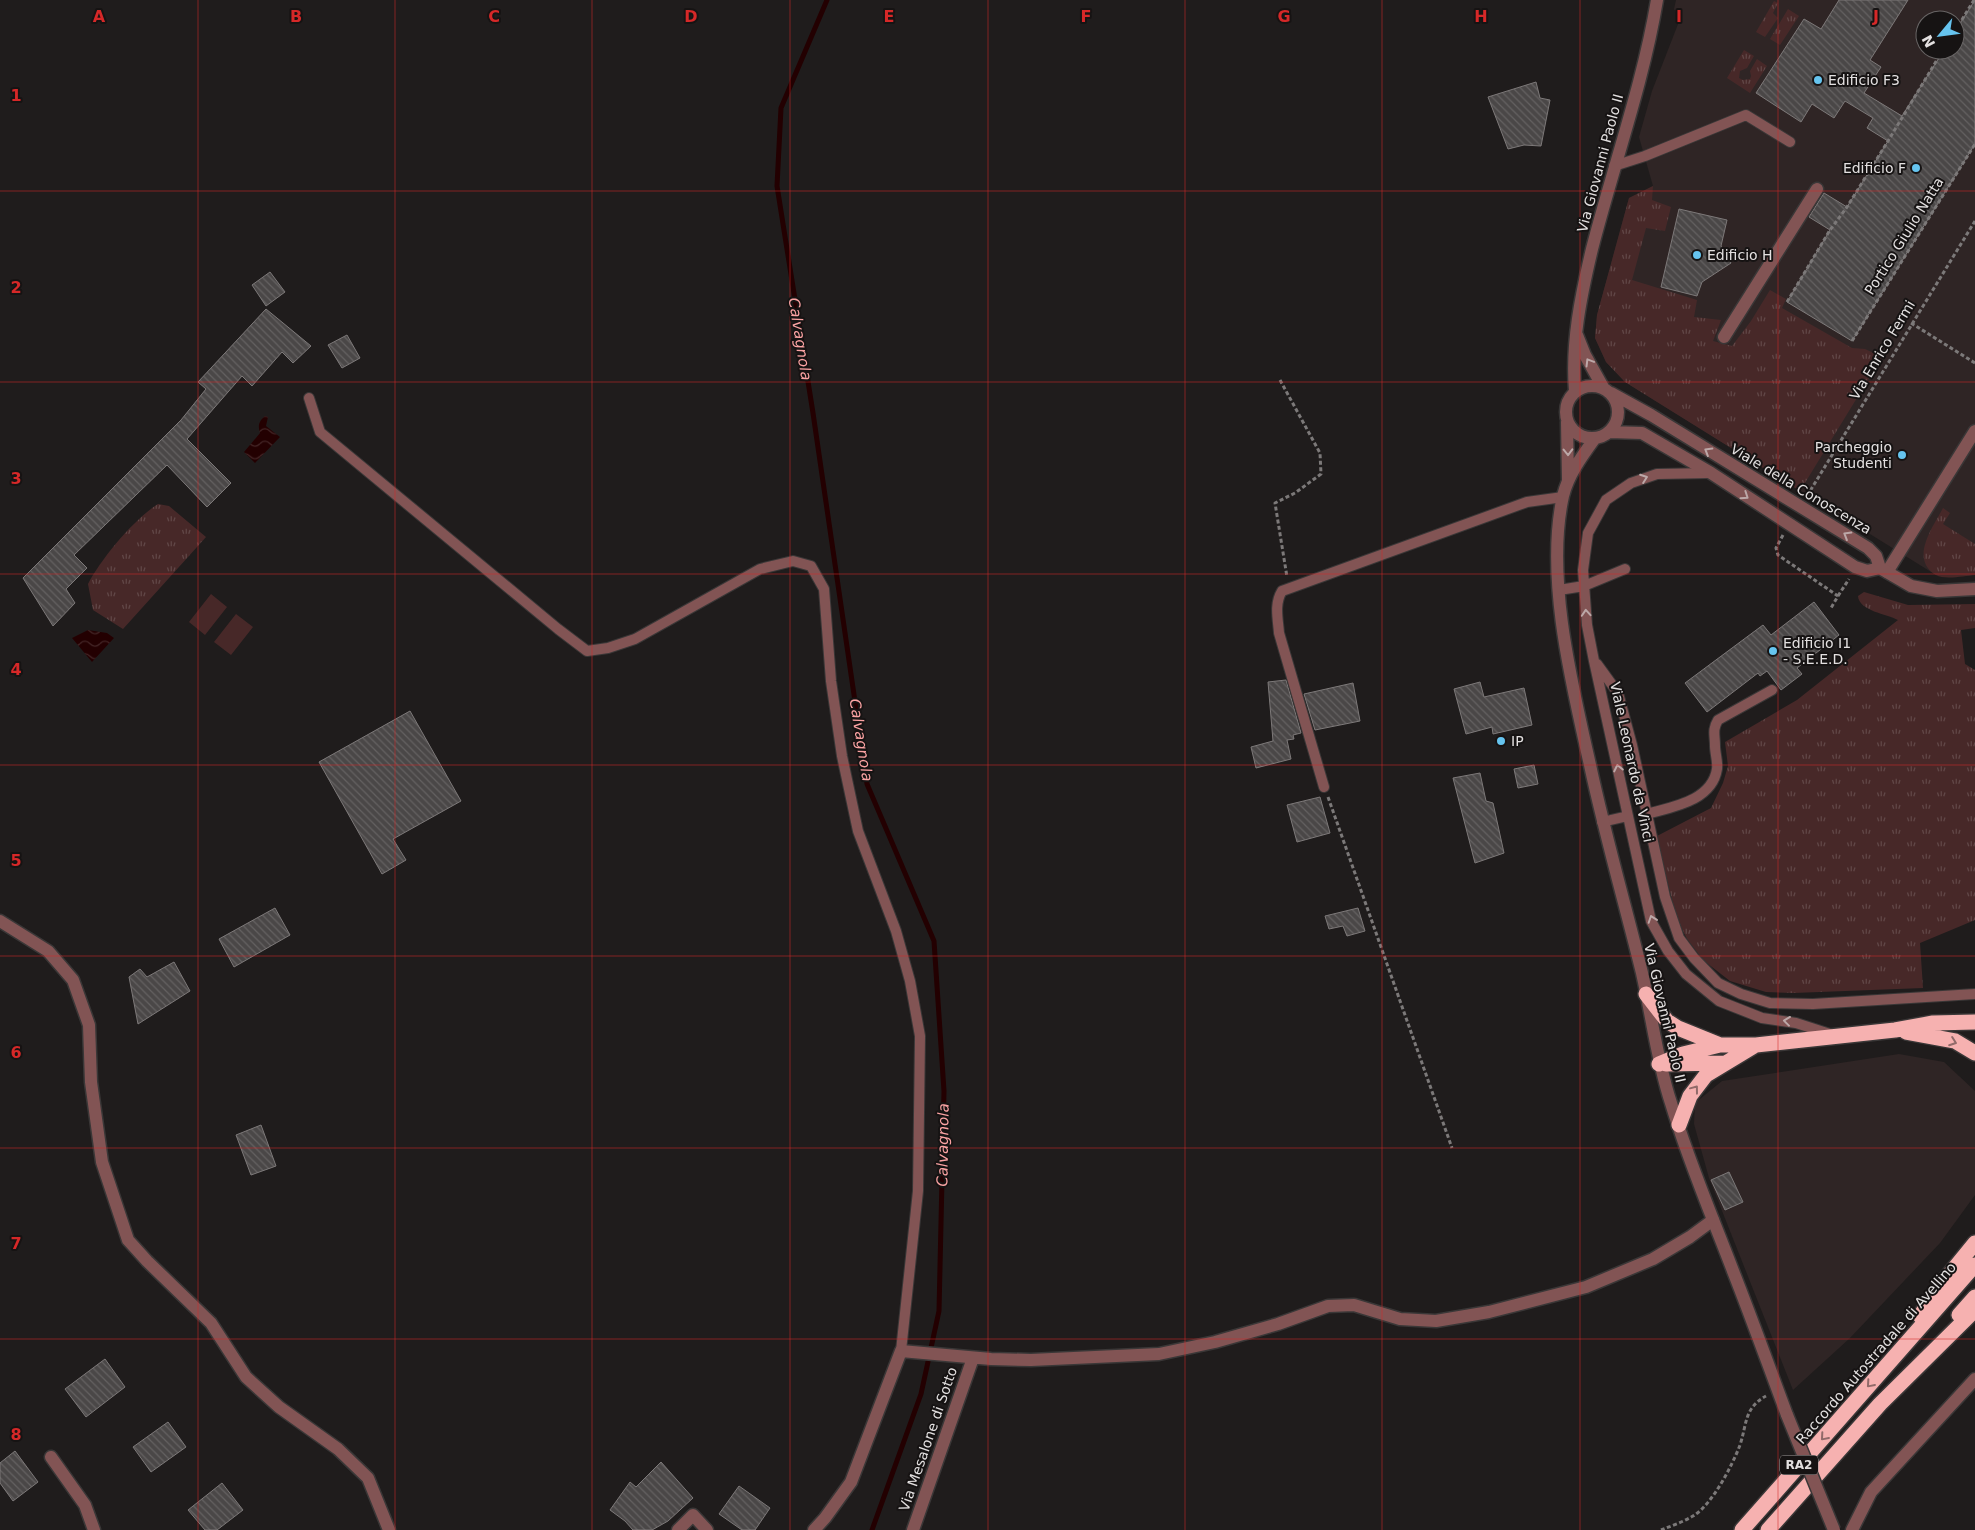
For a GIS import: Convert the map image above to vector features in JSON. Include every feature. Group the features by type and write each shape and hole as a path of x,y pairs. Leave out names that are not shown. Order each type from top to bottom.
{"highway":[{"path":"1646,994 1667,1021 1678,1028 1720,1045"},
{"path":"1659,1064 1692,1051 1720,1045 1756,1045 1834,1035 1895,1030 1933,1023 1975,1022"},
{"path":"1895,1030 1955,1041 1975,1053"},
{"path":"1679,1125 1690,1096 1706,1075 1756,1045"},
{"path":"1659,1064 1724,1063"},
{"path":"1893,1358 1944,1281 1975,1243"},
{"name":"Raccordo Autostradale di Avellino","path":"1742,1530 1975,1266"},
{"name":"RA2","path":"1768,1530 1975,1297"},
{"path":"1881,1403 1975,1310"}],"street":[{"name":"Via Giovanni Paolo II","path":"1575,391 1573,366 1583,286 1614,166 1640,77 1657,0"},
{"path":"1724,337 1817,189"},
{"path":"1576,334 1585,355 1607,391 1616,400 1618,418 1615,426 1609,432 1595,438 1578,435 1567,422 1565,414 1569,398 1575,391 1589,386 1607,391"},
{"name":"Viale della Conoscenza","path":"1607,391 1651,415 1868,548 1876,556 1884,570"},
{"name":"Via Giovanni Paolo II","path":"1567,422 1568,481"},
{"path":"1884,570 1975,431"},
{"path":"1609,432 1642,433 1711,473 1855,567 1867,571 1884,570 1911,586 1937,591 1975,589"},
{"name":"Via Giovanni Paolo II","path":"1595,438 1568,481 1563,497 1557,549 1560,612 1579,717 1602,822 1646,994 1659,1064 1713,1220 1751,1315 1787,1416 1834,1530"},
{"path":"0,921 48,951 73,980 89,1025 91,1082 102,1162 128,1240 211,1323 246,1376 279,1407 338,1449 368,1478 389,1530"},
{"path":"814,1530 851,1482 907,1352 1031,1360 1159,1354 1215,1342 1278,1324 1328,1306 1354,1305 1400,1319 1436,1321 1488,1312 1586,1287 1653,1259 1690,1237 1713,1220"},
{"name":"Via Mesalone di Sotto","path":"912,1530 970,1357"},
{"path":"1852,1530 1871,1492 1975,1379"},
{"path":"52,1457 85,1505 94,1530"},
{"path":"678,1530 693,1515 707,1530"}],"lane":[{"path":"1614,166 1645,156 1746,114 1790,142"},
{"path":"309,398 320,432 558,629 587,650 608,648 635,639 760,569 793,562 810,566 824,589 831,681 842,756 858,831 896,932 910,981 920,1036 918,1191 907,1352"},
{"name":"Viale Leonardo da Vinci","path":"1711,473 1657,474 1631,483 1606,500 1588,533 1583,570 1587,625 1594,661 1651,921 1668,951 1686,974 1719,1001 1762,1018 1796,1023 1834,1035"},
{"path":"1324,788 1280,633 1277,609 1278,597 1282,591 1527,502 1563,497"},
{"path":"1559,590 1584,586 1625,569"},
{"path":"1594,661 1618,693 1632,745 1665,897 1679,938 1694,958 1718,983 1741,994 1770,1002 1813,1004 1975,994"},
{"path":"1647,814 1690,801 1706,791 1714,779 1717,767 1713,729 1718,720 1772,690"},
{"path":"1602,822 1628,816"}],"path":[{"path":"1965,15 1974,0"},
{"path":"1786,302 1938,60"},
{"name":"Portico Giulio Natta","path":"1852,341 1975,144"},
{"name":"Via Enrico Fermi","path":"1800,507 1975,221"},
{"path":"1911,323 1975,363"},
{"path":"1280,380 1320,453 1321,474 1295,493 1276,503 1288,588"},
{"path":"1789,525 1776,548 1778,555 1838,596"},
{"path":"1830,608 1855,567"},
{"path":"1324,788 1452,1148"},
{"path":"1661,1530 1694,1516 1712,1497 1740,1446 1748,1412 1758,1400 1777,1389"}],"shaded area":[{"path":"1676,0 1975,0 1975,574 1936,575 1625,382 1606,362 1595,338 1597,315 1629,198 1653,186 1639,137 1652,91 1680,19 1674,9"},
{"path":"1899,1054 1944,1062 1975,1091 1975,1195 1940,1243 1850,1338 1793,1390 1709,1178 1694,1124 1695,1103 1722,1081"}],"green space":[{"path":"1774,1 1778,3 1773,13 1778,18 1765,37 1756,32"},
{"path":"1788,9 1799,16 1780,45 1770,39"},
{"path":"1744,50 1754,56 1747,68 1740,71 1739,78 1743,80 1750,79 1750,71 1757,59 1767,66 1750,93 1727,78"},
{"path":"1653,186 1652,200 1671,207 1665,231 1646,228 1632,280 1697,300 1694,317 1721,320 1713,341 1732,346 1751,321 1770,290 1786,299 1782,308 1852,348 1865,349 1882,357 1800,491 1625,382 1606,362 1595,338 1597,315 1629,198"},
{"path":"158,504 169,506 206,537 123,629 93,610 88,584 119,540 139,519"},
{"path":"1943,508 1950,513 1943,524 1975,544 1975,575 1944,577 1936,575 1928,568 1924,560 1929,533"},
{"path":"1864,592 1908,605 1975,604 1975,628 1961,630 1965,664 1975,670 1975,920 1920,943 1923,988 1793,993 1766,992 1730,981 1703,960 1687,939 1677,919 1657,836 1711,808 1723,783 1728,766 1725,742 1797,700 1898,620 1868,609 1863,605 1858,596"},
{"path":"211,594 227,607 205,635 189,622"},
{"path":"236,614 253,627 231,655 214,642"}],"water":[{"path":"265,416 268,417 266,426 280,437 255,463 244,452 260,433 259,424"},
{"path":"88,630 107,633 114,638 92,662 72,638"}],"building":[{"name":"Edificio F","path":"1839,0 1908,0 1870,60 1881,67 1864,93 1902,116 1938,60 1965,60 1965,16 1975,0 1975,144 1852,341 1787,302 1830,230 1809,217 1824,193 1847,207 1888,141 1867,128 1873,118 1845,101 1834,118 1812,104 1801,122 1756,93 1804,19 1821,29"},
{"path":"1536,82 1540,98 1550,100 1541,146 1524,145 1508,149 1488,97"},
{"name":"Edificio H","path":"1679,209 1727,220 1721,246 1731,263 1702,282 1697,296 1661,287"},
{"path":"270,272 285,292 266,306 252,285"},
{"path":"266,309 311,346 293,363 282,352 252,386 242,376 187,439 231,483 207,507 167,465 74,555 87,568 66,589 75,603 53,626 23,578 181,420 206,389 198,382"},
{"path":"347,335 360,358 342,368 328,345"},
{"name":"Edificio I1 - S.E.E.D.","path":"1814,602 1839,635 1797,668 1802,674 1781,690 1767,671 1760,676 1758,673 1707,712 1685,683 1763,625 1771,635"},
{"path":"1286,680 1301,733 1293,735 1294,739 1287,740 1291,759 1256,768 1251,747 1273,741 1268,682"},
{"path":"1480,682 1484,697 1524,688 1532,725 1493,734 1492,727 1466,734 1454,689"},
{"path":"1353,683 1360,721 1315,730 1304,694"},
{"path":"410,711 461,801 393,839 406,860 382,874 319,762"},
{"path":"1534,765 1538,784 1518,788 1514,769"},
{"path":"1480,773 1486,801 1493,803 1504,853 1475,863 1453,778"},
{"path":"1320,797 1330,833 1297,842 1287,805"},
{"path":"275,908 290,935 234,967 219,939"},
{"path":"1358,908 1365,931 1347,936 1343,926 1329,929 1325,916"},
{"path":"174,962 190,991 138,1024 129,977 140,969 147,977"},
{"path":"261,1125 276,1166 251,1175 236,1135"},
{"path":"1729,1172 1743,1202 1725,1210 1711,1180"},
{"path":"105,1359 125,1387 86,1417 65,1389"},
{"path":"168,1422 186,1447 151,1472 133,1447"},
{"path":"15,1451 38,1482 13,1501 0,1483 0,1463"},
{"path":"661,1462 693,1498 668,1521 652,1530 633,1530 625,1521 610,1510 630,1482 636,1487"},
{"path":"222,1483 243,1510 217,1530 205,1530 188,1510"},
{"path":"739,1486 770,1508 755,1530 742,1530 719,1514"}],"waterway":[{"name":"Calvagnola","path":"827,0 781,108 777,186 813,413 867,784 934,941 944,1091 939,1311 921,1394 872,1530"}],"place":[{"name":"Edificio F3","path":"1818,80"},
{"name":"Edificio F","path":"1916,168"},
{"name":"Edificio H","path":"1697,255"},
{"name":"Parcheggio Studenti","path":"1902,455"},
{"name":"Edificio I1 - S.E.E.D.","path":"1773,651"},
{"name":"IP","path":"1501,741"}]}
